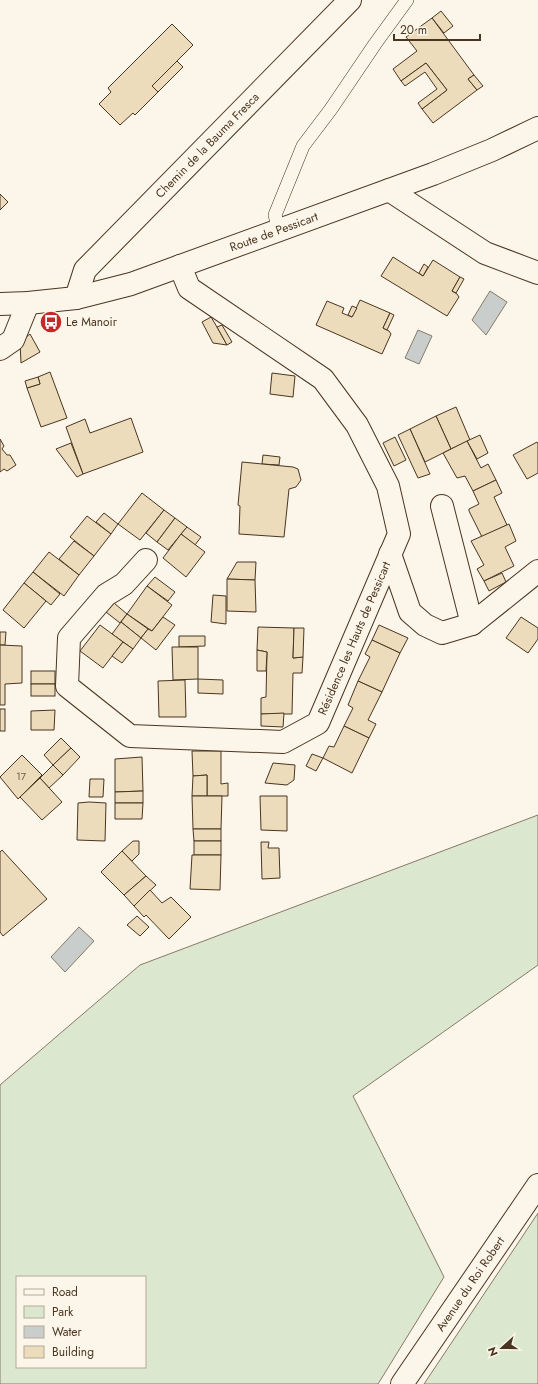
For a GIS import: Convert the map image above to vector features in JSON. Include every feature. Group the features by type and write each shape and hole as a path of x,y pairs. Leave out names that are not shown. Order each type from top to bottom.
{"street":[{"name":"Chemin de la Bauma Fresca","path":"76,298 85,270 350,0"},
{"name":"Route de Pessicart","path":"0,304 28,303 76,298 131,284 433,174 485,153 538,128"},
{"path":"389,190 485,253 538,273"},
{"name":"Résidence les Hauts de Pessicart","path":"146,560 124,584 106,595 69,638 67,686 130,736 283,742 318,723 399,534 388,486 357,425 323,379 189,288 180,266"},
{"path":"0,349 13,340 28,303"},
{"path":"442,506 472,624"},
{"name":"Résidence les Hauts de Pessicart","path":"390,554 410,612 425,625 442,633 472,624 538,571"},
{"name":"Avenue du Roi Robert","path":"402,1384 538,1185"}],"lane":[{"path":"279,231 275,215 303,146 331,109 407,0"}],"green space":[{"path":"538,815 538,965 353,1096 444,1277 378,1384 0,1384 0,1085 140,965"},
{"path":"538,1213 538,1384 424,1384"}],"water":[{"path":"490,291 507,302 486,335 472,320"},
{"path":"418,330 432,336 419,364 405,358"},
{"path":"79,927 94,941 65,972 51,957"}],"building":[{"path":"441,11 453,26 444,33 432,18"},
{"path":"432,18 474,75 468,79 477,90 433,123 422,109 447,90 426,63 401,81 393,69 417,51 406,37"},
{"path":"172,24 193,45 152,86 158,92 135,115 133,113 120,125 99,104 111,92 108,88"},
{"path":"177,61 183,67 158,92 152,86"},
{"path":"426,63 447,90 422,109 418,103 437,89 425,72 405,86 401,81"},
{"path":"474,75 483,86 477,90 468,79"},
{"path":"0,194 8,202 0,210"},
{"path":"393,257 423,276 433,260 460,277 452,291 459,297 447,316 381,276"},
{"path":"424,264 428,267 423,276 419,273"},
{"path":"460,277 464,279 456,293 452,291"},
{"path":"360,300 390,313 383,328 391,334 382,354 316,325 327,301 344,308 342,313 352,317"},
{"path":"352,306 357,308 352,317 348,315"},
{"path":"390,313 394,315 387,330 383,328"},
{"path":"211,317 227,345 213,343 202,322"},
{"path":"222,325 232,342 227,345 217,327"},
{"path":"30,334 40,352 21,363 20,342"},
{"path":"50,372 67,418 41,427 27,388 40,384 38,377"},
{"path":"272,373 295,376 293,397 270,394"},
{"path":"38,377 40,384 27,388 25,381"},
{"path":"456,407 470,440 451,449 436,416"},
{"path":"436,416 451,449 425,462 410,429"},
{"path":"131,418 143,452 83,474 66,427 85,419 90,433"},
{"path":"410,429 430,474 418,478 398,435"},
{"path":"480,435 488,453 477,459 467,441"},
{"path":"395,437 406,460 394,466 383,443"},
{"path":"0,439 4,446 2,449 7,455 10,455 16,465 7,471 4,469 0,472"},
{"path":"467,441 481,468 488,464 496,480 473,491 465,476 457,478 443,453"},
{"path":"537,442 538,473 527,479 513,455"},
{"path":"71,443 83,474 77,477 56,449"},
{"path":"263,455 280,457 279,465 262,464"},
{"path":"242,462 293,467 298,469 301,480 296,487 289,489 284,537 239,534 240,506 238,505"},
{"path":"496,480 502,493 494,497 507,525 482,537 469,511 469,509 479,504 473,491"},
{"path":"142,493 164,510 140,540 118,524"},
{"path":"164,510 175,518 157,542 146,533"},
{"path":"104,513 118,524 111,534 96,522"},
{"path":"87,516 111,534 94,556 70,537"},
{"path":"175,518 187,527 168,550 157,542"},
{"path":"509,524 516,541 505,547 514,566 484,581 477,569 484,565 471,541"},
{"path":"187,527 201,537 195,545 181,534"},
{"path":"181,534 205,552 186,577 163,558"},
{"path":"74,541 94,556 79,575 59,559"},
{"path":"49,552 79,575 64,596 33,572"},
{"path":"237,562 256,562 255,580 227,579"},
{"path":"33,572 60,594 51,605 24,583"},
{"path":"502,573 506,582 489,591 484,581"},
{"path":"155,577 175,592 168,601 147,586"},
{"path":"227,579 255,580 256,612 227,611"},
{"path":"24,583 46,601 24,628 3,610"},
{"path":"147,586 172,605 152,631 127,614"},
{"path":"213,595 226,596 226,624 211,622"},
{"path":"114,603 127,614 120,623 106,612"},
{"path":"127,614 148,629 141,638 121,622"},
{"path":"163,617 175,625 156,650 141,638 148,629 152,631"},
{"path":"521,617 538,628 538,639 528,653 506,638"},
{"path":"121,622 141,638 133,649 112,634"},
{"path":"100,625 123,642 103,668 80,651"},
{"path":"379,625 408,638 400,653 372,640"},
{"path":"258,627 294,628 293,658 303,657 302,673 293,673 292,714 261,714 261,698 266,697 267,652 257,650"},
{"path":"294,628 304,628 303,657 293,658"},
{"path":"0,632 6,632 5,645 0,645"},
{"path":"179,636 205,636 205,646 179,647"},
{"path":"372,640 400,653 382,692 358,681 370,657 365,654"},
{"path":"123,642 133,649 122,663 112,656"},
{"path":"0,645 22,646 22,683 5,684 5,705 0,705"},
{"path":"172,647 198,647 198,679 173,680"},
{"path":"257,650 267,652 266,671 257,671"},
{"path":"31,671 55,671 55,684 31,684"},
{"path":"198,679 223,680 223,694 198,693"},
{"path":"185,680 186,717 159,717 158,681"},
{"path":"358,681 382,692 368,720 376,724 369,738 344,726 353,708 348,705"},
{"path":"31,684 55,684 55,696 31,696"},
{"path":"0,709 5,709 5,731 0,731"},
{"path":"55,710 54,730 31,730 31,711"},
{"path":"284,713 283,727 261,726 261,714"},
{"path":"344,726 369,738 352,773 323,758 329,746 334,747"},
{"path":"61,738 71,748 53,765 44,755"},
{"path":"71,748 80,757 63,775 53,765"},
{"path":"192,751 221,751 221,784 228,783 228,796 207,796 207,775 193,776"},
{"path":"312,754 323,758 316,771 306,766"},
{"path":"22,755 42,775 18,799 0,777"},
{"path":"142,757 143,791 115,792 115,759"},
{"path":"273,763 295,765 294,780 287,785 265,783"},
{"path":"53,765 63,775 49,788 40,778"},
{"path":"207,775 207,796 192,796 193,776"},
{"path":"40,778 62,802 42,820 20,797"},
{"path":"90,779 104,779 103,797 89,797"},
{"path":"143,791 143,803 115,803 115,792"},
{"path":"192,796 222,796 221,829 193,829"},
{"path":"260,796 287,796 287,831 261,830"},
{"path":"78,803 106,803 105,841 77,840"},
{"path":"115,803 143,803 142,819 115,819"},
{"path":"193,829 221,829 221,841 194,841"},
{"path":"133,841 139,841 139,854 132,861 122,851"},
{"path":"194,841 221,841 221,855 194,855"},
{"path":"261,842 269,842 268,848 279,848 280,878 262,879"},
{"path":"2,850 47,899 3,936 0,932 0,852"},
{"path":"122,851 146,876 124,895 101,872"},
{"path":"192,855 221,855 220,890 190,889"},
{"path":"146,876 156,885 134,906 124,895"},
{"path":"150,890 162,903 171,897 191,917 169,939 146,915 144,917 134,906"},
{"path":"137,916 149,927 140,936 127,925"}],"place":[{"name":"Le Manoir","path":"51,322"}]}
